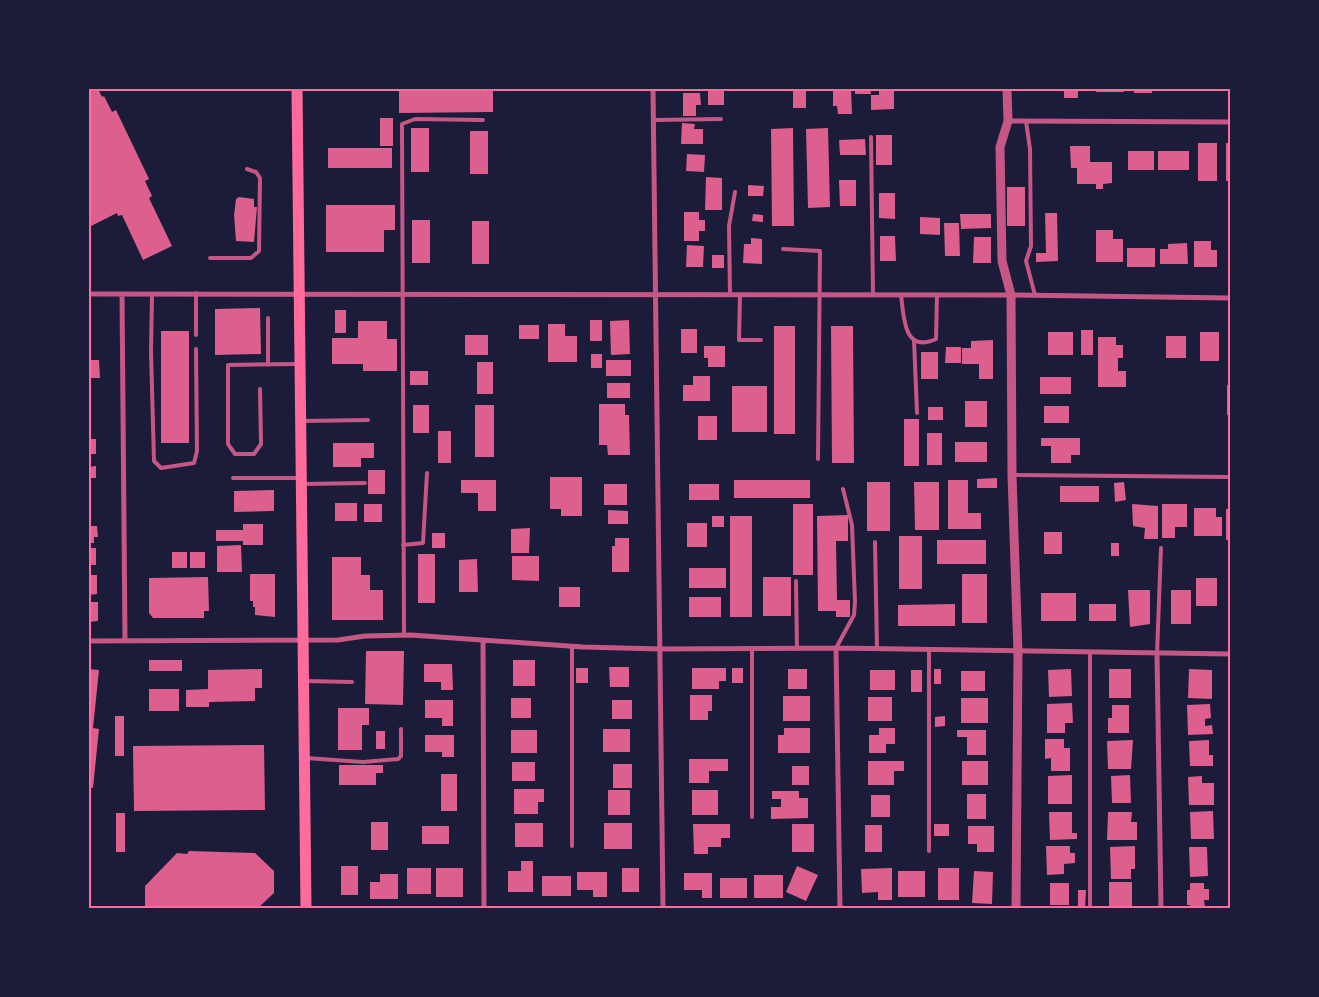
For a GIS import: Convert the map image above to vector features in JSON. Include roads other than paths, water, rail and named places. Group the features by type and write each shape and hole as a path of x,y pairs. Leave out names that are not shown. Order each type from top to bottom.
{"main road":[{"path":"297,89 306,908"}],"street":[{"path":"653,89 662,908"},
{"path":"1008,89 1008,121 1000,147 1000,156 1002,261 1010,295 1012,475 1018,652 1016,908"},
{"path":"1008,121 1230,122"},
{"path":"89,294 1035,295 1230,298"},
{"path":"122,294 125,641"},
{"path":"89,641 302,640 404,635 572,646 660,649 836,648 1230,654"},
{"path":"483,640 484,908"},
{"path":"836,648 840,908"},
{"path":"1157,654 1161,908"}],"lane":[{"path":"404,635 402,124 415,119 483,120"},
{"path":"654,120 721,119"},
{"path":"1026,121 1030,149 1031,246 1026,261 1035,295"},
{"path":"871,137 873,295"},
{"path":"210,258 251,258 259,251 260,178 256,172 247,169"},
{"path":"730,295 729,226 735,192"},
{"path":"783,249 820,251 818,459"},
{"path":"152,294 151,352 154,461 160,468 194,463 197,451 196,349"},
{"path":"196,294 196,335"},
{"path":"740,295 739,340 761,340"},
{"path":"901,295 907,330 914,340 917,413"},
{"path":"914,340 936,339 937,295"},
{"path":"268,318 268,365"},
{"path":"260,389 260,444 254,454 235,454 228,444 228,365 300,364"},
{"path":"300,421 368,420"},
{"path":"404,545 423,543 427,473"},
{"path":"1012,475 1230,477"},
{"path":"233,478 365,483"},
{"path":"836,648 854,615 855,602 852,525 843,489"},
{"path":"875,542 877,649"},
{"path":"1157,654 1160,548"},
{"path":"796,581 797,649"},
{"path":"572,646 572,846"},
{"path":"752,649 752,817"},
{"path":"929,650 929,851"},
{"path":"1090,653 1090,908"},
{"path":"303,681 352,682"},
{"path":"304,758 364,762 398,759 401,756 400,729"}]}
